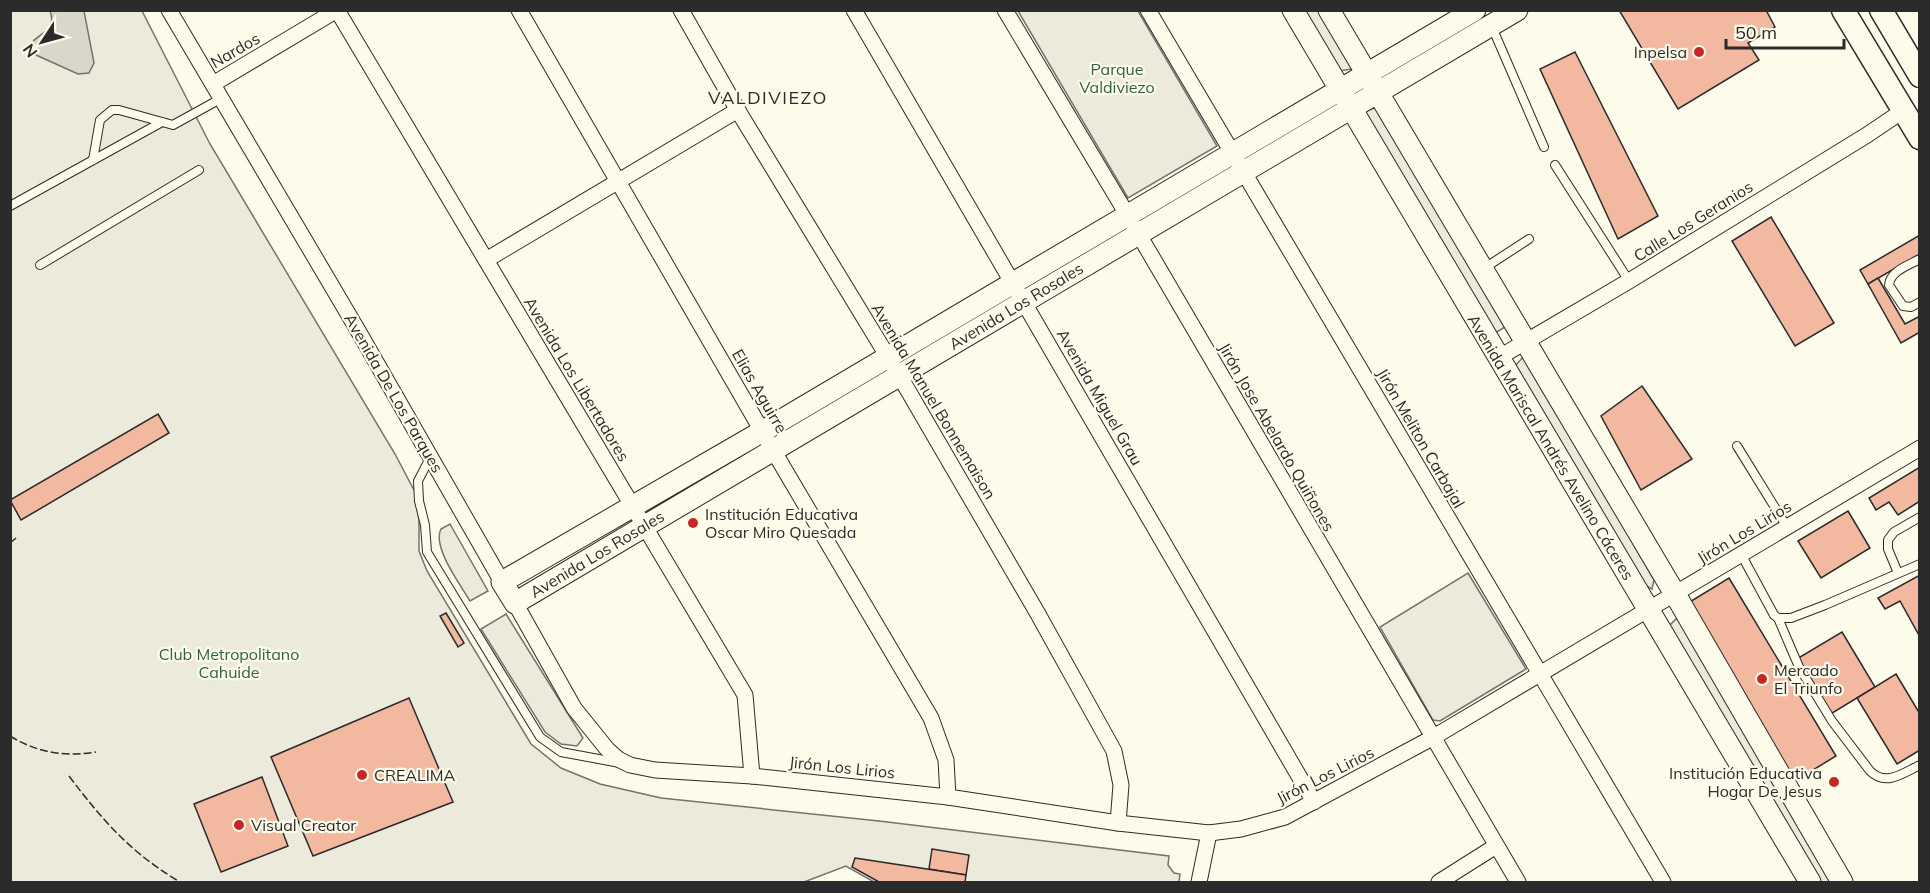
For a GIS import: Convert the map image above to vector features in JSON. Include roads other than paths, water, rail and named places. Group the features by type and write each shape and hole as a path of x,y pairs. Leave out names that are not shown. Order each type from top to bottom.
{"main road":[{"path":"1843,10 1920,138"},
{"path":"1881,10 1916,65"}],"street":[{"name":"Avenida De Los Parques","path":"169,10 430,456 574,708 607,748 618,759 630,765"},
{"name":"Nardos","path":"213,84 337,10"},
{"name":"Avenida Los Libertadores","path":"337,10 745,695 752,776"},
{"name":"Elias Aguirre","path":"519,10 773,450 932,718 946,760 948,797"},
{"name":"Avenida Manuel Bonnemaison","path":"681,10 738,110 899,375 1038,614 1114,751 1121,785 1118,823"},
{"name":"Avenida Miguel Grau","path":"854,10 1314,802"},
{"name":"Jirón Jose Abelardo Quiñones","path":"1005,10 1518,882"},
{"name":"Jirón Meliton Carbajal","path":"1148,10 1663,882"},
{"name":"Avenida Mariscal Andrés Avelino Cáceres","path":"1293,10 1344,100 1810,882"},
{"name":"Avenida Mariscal Andrés Avelino Cáceres","path":"1329,10 1675,594 1842,882"},
{"name":"Avenida Los Rosales","path":"1372,84 1475,10"},
{"name":"Avenida Los Rosales","path":"514,603 899,375 1018,293 1344,100 1491,26 1517,10"},
{"path":"486,260 738,110"},
{"name":"Calle Los Geranios","path":"1498,358 1629,281 1904,110"},
{"name":"Avenida Los Rosales","path":"502,582 888,357 1018,293"},
{"name":"Jirón Los Lirios","path":"630,765 655,770 752,776 948,797 1118,823 1209,832 1241,830 1285,817 1432,738 1920,448"},
{"path":"1199,882 1209,832"},
{"path":"1439,882 1496,846"}],"lane":[{"path":"1491,26 1545,147"},
{"path":"93,160 100,120 112,110 173,125 222,98"},
{"path":"10,206 162,122"},
{"path":"1555,165 1629,281"},
{"path":"40,265 199,170"},
{"path":"1482,270 1529,239"},
{"path":"1920,259 1893,274 1889,285 1903,306 1911,308 1920,302"},
{"path":"1737,446 1787,527"},
{"path":"430,456 418,482 427,552 540,736 561,752 630,765"},
{"path":"1898,573 1888,549 1888,540 1894,532 1920,517"},
{"path":"1741,554 1774,615 1778,618 1799,667 1832,720 1875,777 1888,779 1920,765"},
{"path":"1778,618 1791,618 1825,606 1920,564"}],"place":[{"name":"Inpelsa","path":"1699,52"},
{"name":"Institución Educativa Oscar Miro Quesada","path":"693,523"},
{"name":"Mercado El Triunfo","path":"1762,679"},
{"name":"CREALIMA","path":"362,775"},
{"name":"Institución Educativa Hogar De Jesus","path":"1834,782"},
{"name":"Visual Creator","path":"239,825"}],"district":[{"name":"VALDIVIEZO","path":"768,98"}],"park label":[{"name":"Parque Valdiviezo","path":"1117,78"},
{"name":"Club Metropolitano Cahuide","path":"229,663"}]}
